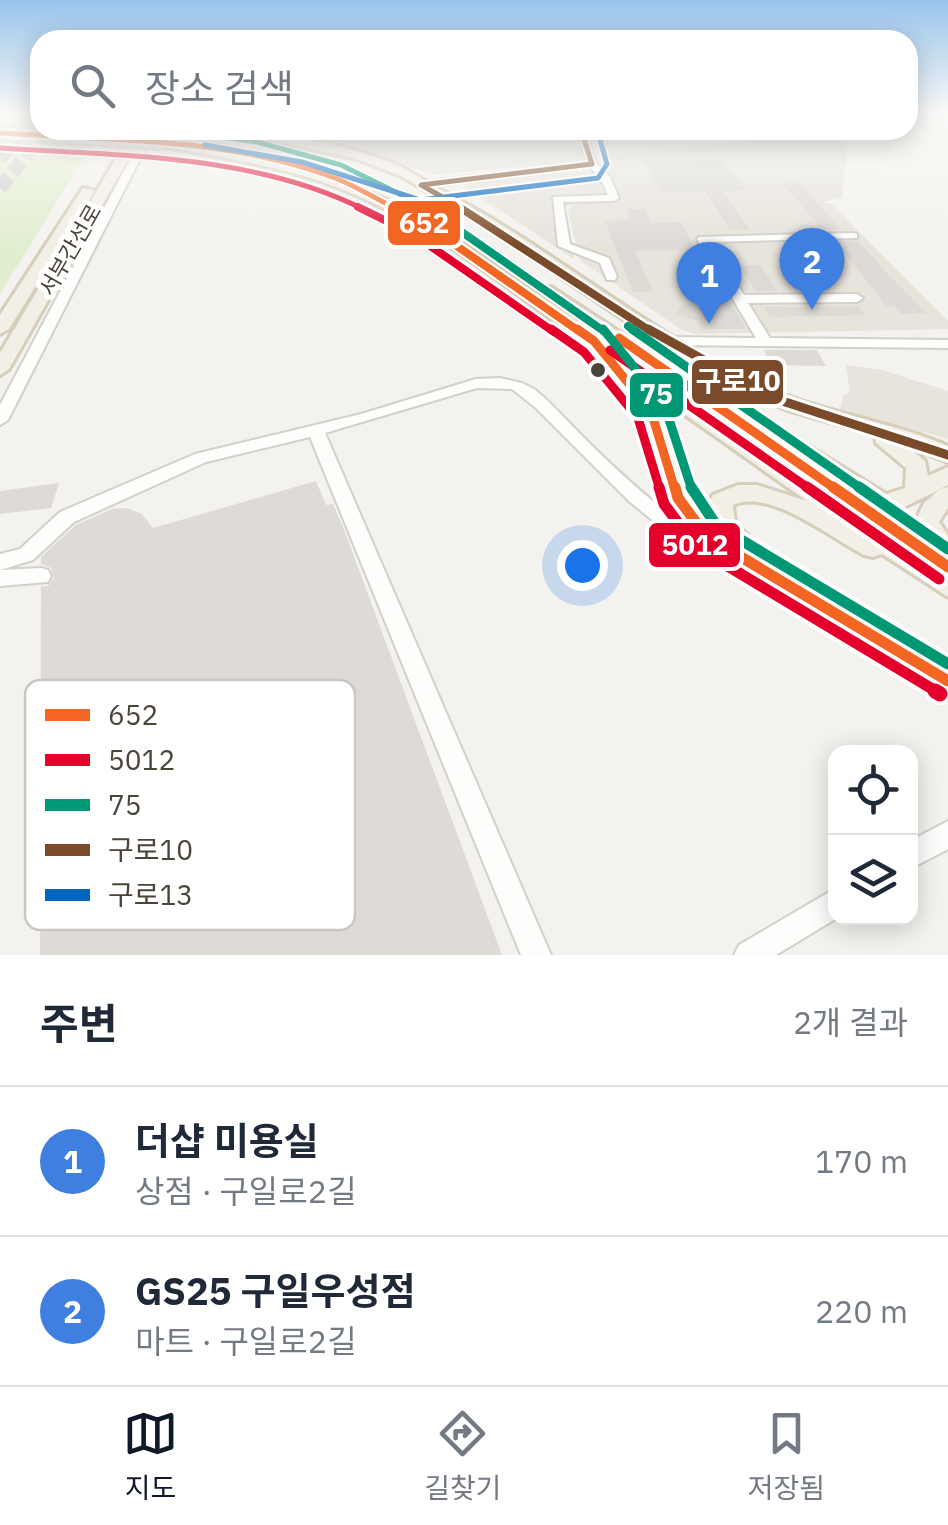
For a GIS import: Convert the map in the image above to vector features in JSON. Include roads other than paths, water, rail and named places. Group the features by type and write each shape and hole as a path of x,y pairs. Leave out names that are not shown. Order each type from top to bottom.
{"main road":[{"name":"서부간선로","path":"0,328 110,158"},
{"name":"서부간선로","path":"0,369 123,158"},
{"path":"197,158 334,178"},
{"path":"255,158 334,178 421,220 594,341 937,569"},
{"path":"285,158 309,162 390,192 438,217 717,406 937,569 948,586"},
{"path":"342,158 354,160"},
{"path":"344,158 354,160"},
{"path":"345,158 421,185 493,222 670,342 750,388 911,439 948,455"},
{"path":"594,341 651,411 684,511 706,536 948,680"},
{"path":"717,406 764,428 875,500 896,503 948,475"},
{"path":"864,425 911,457 920,472 916,491"},
{"path":"772,577 724,527 719,508 728,495 746,492 780,499 856,540 937,569"},
{"path":"948,495 932,509 927,522 933,536 948,549"}],"street":[{"path":"0,420 55,308 137,158"},
{"path":"590,158 605,177 614,198 557,200 564,246 605,262 611,277"},
{"path":"421,185 592,164"},
{"path":"765,341 703,239 854,236"},
{"path":"740,299 857,298"},
{"path":"670,342 948,344"},
{"path":"0,562 26,555 67,516 201,458 476,384 522,388 630,493 739,568 772,577"},
{"path":"315,430 536,955"},
{"path":"0,578 41,576"},
{"path":"918,851 948,834"},
{"path":"749,955 828,907"}],"tunnel":[{"path":"0,188 24,158"}],"place":[{"name":"GS25 구일우성점","path":"812,310"},
{"name":"더샵 미용실","path":"709,324"}]}
